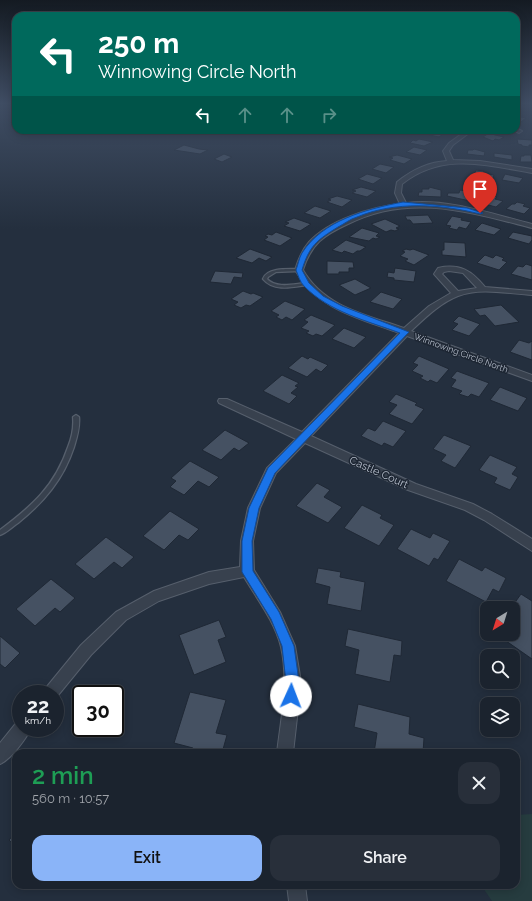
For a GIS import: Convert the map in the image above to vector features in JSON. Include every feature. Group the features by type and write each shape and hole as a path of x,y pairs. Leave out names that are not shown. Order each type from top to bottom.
{"street":[{"path":"450,145 446,151 451,162"},
{"path":"403,204 398,193 399,183 407,175 420,168 451,162 498,165 532,171"},
{"path":"299,270 304,254 314,241 354,216 378,208 403,204 467,209 532,226"},
{"path":"456,294 438,274 441,270 452,268 462,269 470,274 484,289"},
{"name":"Winnowing Circle North","path":"299,270 306,284 321,297 339,308 532,378"},
{"path":"285,749 293,682 288,646 275,616 247,572 247,541 254,508 271,471 405,332 432,308 456,294 484,289 532,293"},
{"name":"Castle Court","path":"223,401 412,487 469,507 488,517 532,546"},
{"path":"57,685 86,650 121,616 154,596 209,578 247,572"},
{"path":"0,756 16,737"},
{"path":"296,889 298,901"}],"lane":[{"path":"299,270 275,271 266,276 265,280 268,283 279,286 306,284"},
{"path":"0,533 24,515 46,494 62,470 72,445 77,426 76,417"}],"green space":[{"path":"532,814 532,901 492,901 484,889 520,889 520,815"}],"building":[{"path":"184,145 208,150 200,154 174,150"},
{"path":"529,145 529,147 522,146"},
{"path":"414,147 427,150 420,155 406,152"},
{"path":"474,149 485,152 484,156 467,154 468,150"},
{"path":"494,153 512,155 512,160 494,157"},
{"path":"224,154 232,157 222,162 214,159"},
{"path":"397,155 412,159 404,164 390,160 393,158 389,157"},
{"path":"531,155 532,162 520,162 521,156"},
{"path":"380,164 394,167 386,173 372,169"},
{"path":"476,170 494,175 492,181 473,178"},
{"path":"367,174 382,178 373,184 358,179"},
{"path":"505,174 523,178 519,183 502,180"},
{"path":"361,187 376,191 367,197 352,193 356,191 352,190"},
{"path":"429,187 441,190 441,197 418,196 419,192 422,192 422,189 429,189"},
{"path":"460,190 473,194 470,201 447,196 448,193 459,193"},
{"path":"337,196 352,200 342,207 327,202 331,200 328,199"},
{"path":"484,197 497,197 495,199 503,201 496,207 477,202"},
{"path":"517,202 525,204 523,206 530,208 524,214 506,209"},
{"path":"315,206 331,211 320,218 304,213"},
{"path":"428,215 433,223 413,224 410,220 407,220 405,216"},
{"path":"452,216 471,222 466,229 459,227 457,230 449,228 451,226 446,225"},
{"path":"294,218 311,224 300,231 284,226 289,223 285,222"},
{"path":"385,219 400,226 396,228 399,229 386,232 371,224"},
{"path":"482,223 501,229 494,235 475,230"},
{"path":"362,228 379,233 376,236 380,237 376,239 373,238 369,241 349,237"},
{"path":"276,232 292,238 280,246 264,240 268,237 265,236 268,234 272,235"},
{"path":"513,232 532,236 532,240 529,244 508,238"},
{"path":"346,240 366,247 353,254 344,251 342,253 332,250"},
{"path":"444,242 465,243 466,257 442,255 442,250 444,250"},
{"path":"250,249 272,257 266,261 259,258 252,263 236,258"},
{"path":"406,249 413,249 429,255 414,265 405,261 408,259 400,256 405,252 402,251"},
{"path":"485,255 493,258 496,255 504,258 502,260 507,262 499,270 477,263"},
{"path":"327,261 353,262 354,268 349,268 349,272 327,274"},
{"path":"526,264 532,266 532,280 511,274 518,266 523,267"},
{"path":"395,268 416,271 414,282 394,280 394,278 387,277 388,272 394,273"},
{"path":"215,271 243,273 242,278 234,277 231,284 210,282"},
{"path":"355,279 371,288 355,295 339,285"},
{"path":"243,291 263,297 250,306 246,305 241,308 234,305 238,302 231,299"},
{"path":"381,292 402,299 393,309 370,302"},
{"path":"285,301 305,309 292,320 286,317 282,320 276,317 279,315 271,311"},
{"path":"501,305 519,322 495,326 485,315 480,316 474,309"},
{"path":"311,315 335,325 322,336 316,334 313,336 306,333 309,331 301,328 308,322 304,320"},
{"path":"459,316 480,324 469,336 452,330 458,324 453,322"},
{"path":"344,328 366,337 354,348 332,339"},
{"path":"519,340 529,343 532,341 532,360 510,352"},
{"path":"302,356 308,359 310,357 328,365 321,372 316,369 307,377 288,368"},
{"path":"419,356 449,369 437,383 430,380 428,382 420,378 423,376 412,371 418,365 413,363"},
{"path":"457,371 489,383 479,397 471,394 468,397 459,394 462,391 451,387 456,380 451,378"},
{"path":"282,375 299,383 295,386 298,387 291,393 297,396 289,404 263,391"},
{"path":"500,387 527,398 518,411 490,400"},
{"path":"396,394 417,403 415,405 424,409 412,424 389,414 397,405 389,402"},
{"path":"383,421 406,431 393,447 384,443 382,446 361,436 368,428 375,431"},
{"path":"225,430 249,443 239,451 234,448 221,460 202,450"},
{"path":"444,435 471,446 455,468 441,461 446,455 433,449"},
{"path":"490,455 517,467 512,474 518,477 510,490 494,483 497,478 479,470"},
{"path":"190,461 219,477 209,487 198,481 184,495 170,487 176,481 171,478"},
{"path":"317,483 330,490 324,497 342,507 328,523 296,506"},
{"path":"362,505 382,515 380,518 394,525 379,546 344,528"},
{"path":"170,511 199,529 188,540 179,535 164,550 143,536"},
{"path":"411,529 430,538 433,533 450,541 438,560 434,558 429,566 397,549"},
{"path":"106,537 134,557 122,568 114,562 94,579 75,564"},
{"path":"459,559 482,571 485,567 506,578 499,592 493,589 487,601 446,581"},
{"path":"318,568 341,572 340,577 365,582 361,611 327,604 330,587 315,583"},
{"path":"51,579 75,598 60,612 55,608 35,626 16,609"},
{"path":"521,594 532,601 532,659 520,651 520,649 506,641 520,641 520,601 516,601"},
{"path":"219,620 226,637 218,640 226,662 194,675 179,635"},
{"path":"348,629 402,641 401,656 394,655 390,682 355,674 359,650 345,646"},
{"path":"0,636 20,653 5,668 0,664"},
{"path":"190,692 226,700 216,733 227,735 223,749 193,749 174,743"},
{"path":"358,704 410,717 409,734 424,738 423,749 375,749 377,733 354,727"}],"route":[{"path":"291,696 293,682 288,646 275,616 247,572 247,541 254,508 271,471 405,332 339,308 321,297 306,284 299,270 304,254 314,241 330,230 354,216 378,208 403,204 467,209 480,213"}]}
